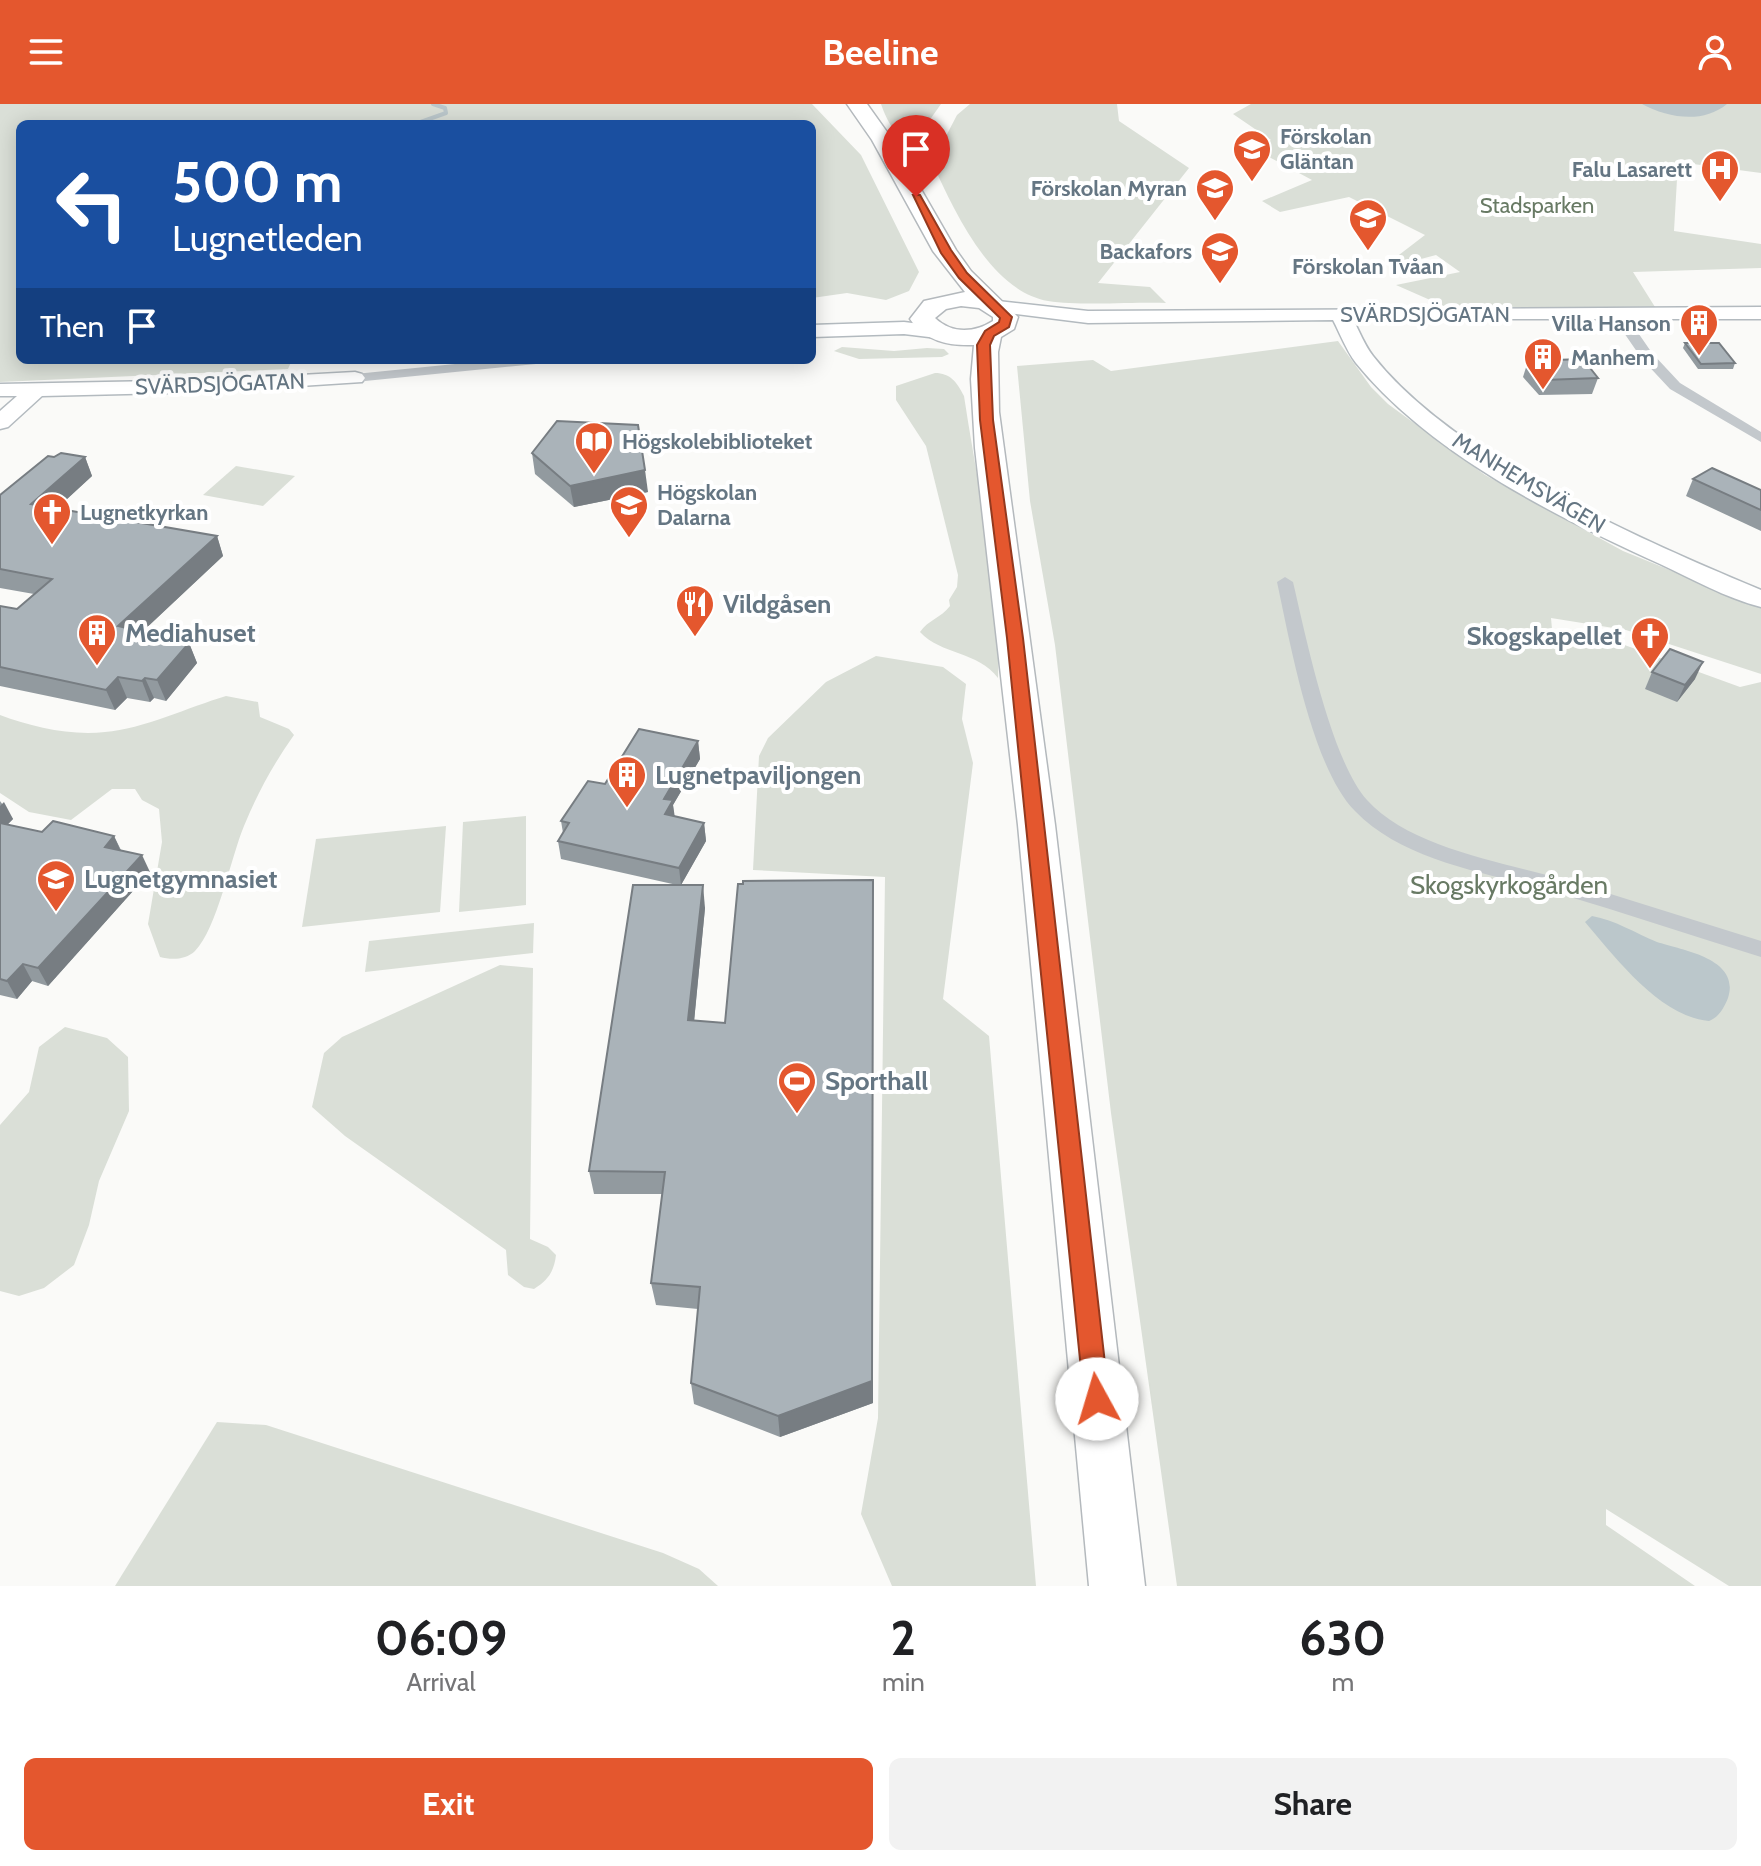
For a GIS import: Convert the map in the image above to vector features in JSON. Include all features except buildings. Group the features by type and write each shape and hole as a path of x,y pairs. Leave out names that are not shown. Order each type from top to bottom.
{"highway":[{"path":"836,104 886,150"},
{"path":"857,104 882,139 945,251 994,319"},
{"path":"919,203 940,259 946,288 936,304"},
{"path":"987,420 962,349 927,326 922,319 924,311 936,304 961,299 994,319"},
{"path":"941,333 968,337 994,319"},
{"path":"994,319 983,354 987,420 1015,638 1117,1586"}],"street":[{"path":"821,330 936,304"},
{"name":"SVÄRDSJÖGATAN","path":"994,319 1761,313"},
{"name":"MANHEMSVÄGEN","path":"1340,314 1347,335 1377,375 1432,423 1482,459 1603,528 1761,599"},
{"path":"1618,314 1647,356 1675,386 1761,438"},
{"path":"821,330 904,328 941,333"},
{"name":"SVÄRDSJÖGATAN","path":"0,390 210,386 355,378 496,364"},
{"path":"0,422 36,390"},
{"path":"1285,582 1301,650 1343,781 1360,805 1382,823 1439,849 1761,949"}],"green space":[{"path":"0,104 812,104 861,155 919,272 909,291 886,300 847,293 816,297 816,120 16,120 16,364 290,364 288,369 0,382"},
{"path":"881,104 941,104 929,121 924,144 907,140 895,131"},
{"path":"970,104 1117,104 1119,121 1189,168 1098,283 1150,287 1166,303 1048,301 1027,294 1008,282 991,265 963,225 932,163 957,115"},
{"name":"Stadsparken","path":"1251,104 1761,104 1761,173 1678,162 1674,231 1761,244 1761,268 1633,272 1655,307 1446,307 1396,285 1460,272 1436,255 1402,264 1395,258 1425,235 1349,197 1280,212 1262,201 1312,180 1254,149 1271,140 1233,114"},
{"name":"Skogskyrkogården","path":"1338,341 1371,387 1388,404 1485,475 1623,551 1761,607 1761,674 1626,630 1551,618 1552,629 1586,631 1740,687 1761,682 1761,1586 1729,1586 1606,1509 1606,1525 1695,1586 1177,1586 1111,1113 1055,645 1030,501 1017,366 1093,360 1111,371"},
{"path":"842,347 894,351 944,349 949,354 942,357 859,359 834,351"},
{"path":"935,373 952,379 964,396 992,572 998,678 980,663 938,645 920,632 950,606 949,600 957,587 958,575 926,446 896,400 896,386"},
{"path":"236,466 295,476 263,506 203,495"},
{"path":"876,656 943,667 966,684 962,719 973,763 943,999 989,1036 1036,1586 892,1586 861,1514 878,1418 885,877 753,870 759,756 768,738 826,682"},
{"path":"226,696 258,702 260,717 289,729 294,735 249,814 217,910 203,941 195,951 183,958 160,957 148,924 162,842 159,809 142,800 135,789 112,789 71,820 29,812 0,793 0,715 52,730 105,732 150,722"},
{"path":"526,816 526,905 459,912 463,822"},
{"path":"446,826 440,912 302,927 316,839"},
{"path":"534,923 533,953 365,972 369,941"},
{"path":"500,965 533,968 530,1239 548,1247 556,1255 550,1275 534,1289 524,1287 508,1275 506,1250 345,1136 312,1107 324,1053 342,1037"},
{"path":"65,1027 107,1038 128,1057 129,1111 99,1181 89,1225 74,1265 44,1288 19,1296 0,1291 0,1125 29,1092 39,1047"},
{"path":"217,1422 266,1425 663,1553 699,1569 718,1586 115,1586"}],"shaded area":[{"path":"1642,104 1727,104 1707,114 1685,117 1663,113"},
{"path":"1592,916 1718,965 1730,984 1721,1012 1709,1021 1691,1017 1656,997 1624,967 1585,922"}],"waterway":[{"path":"426,120 446,113 445,108 433,104"}],"place":[{"name":"Förskolan Gläntan","path":"1252,183"},
{"name":"Falu Lasarett","path":"1720,203"},
{"name":"Förskolan Myran","path":"1215,222"},
{"name":"Förskolan Tvåan","path":"1368,252"},
{"name":"Backafors","path":"1220,285"},
{"name":"Villa Hanson","path":"1699,357"},
{"name":"Manhem","path":"1543,391"},
{"name":"Högskolebiblioteket","path":"594,475"},
{"name":"Högskolan Dalarna","path":"629,539"},
{"name":"Lugnetkyrkan","path":"52,546"},
{"name":"Vildgåsen","path":"695,638"},
{"name":"Mediahuset","path":"97,667"},
{"name":"Skogskapellet","path":"1650,670"},
{"name":"Lugnetpaviljongen","path":"627,809"},
{"name":"Lugnetgymnasiet","path":"56,913"},
{"name":"Sporthall","path":"797,1115"}],"route":[{"path":"916,197 945,251 963,276 1006,317 1005,324 989,334 984,345 987,420 1015,638 1097,1399"}]}
